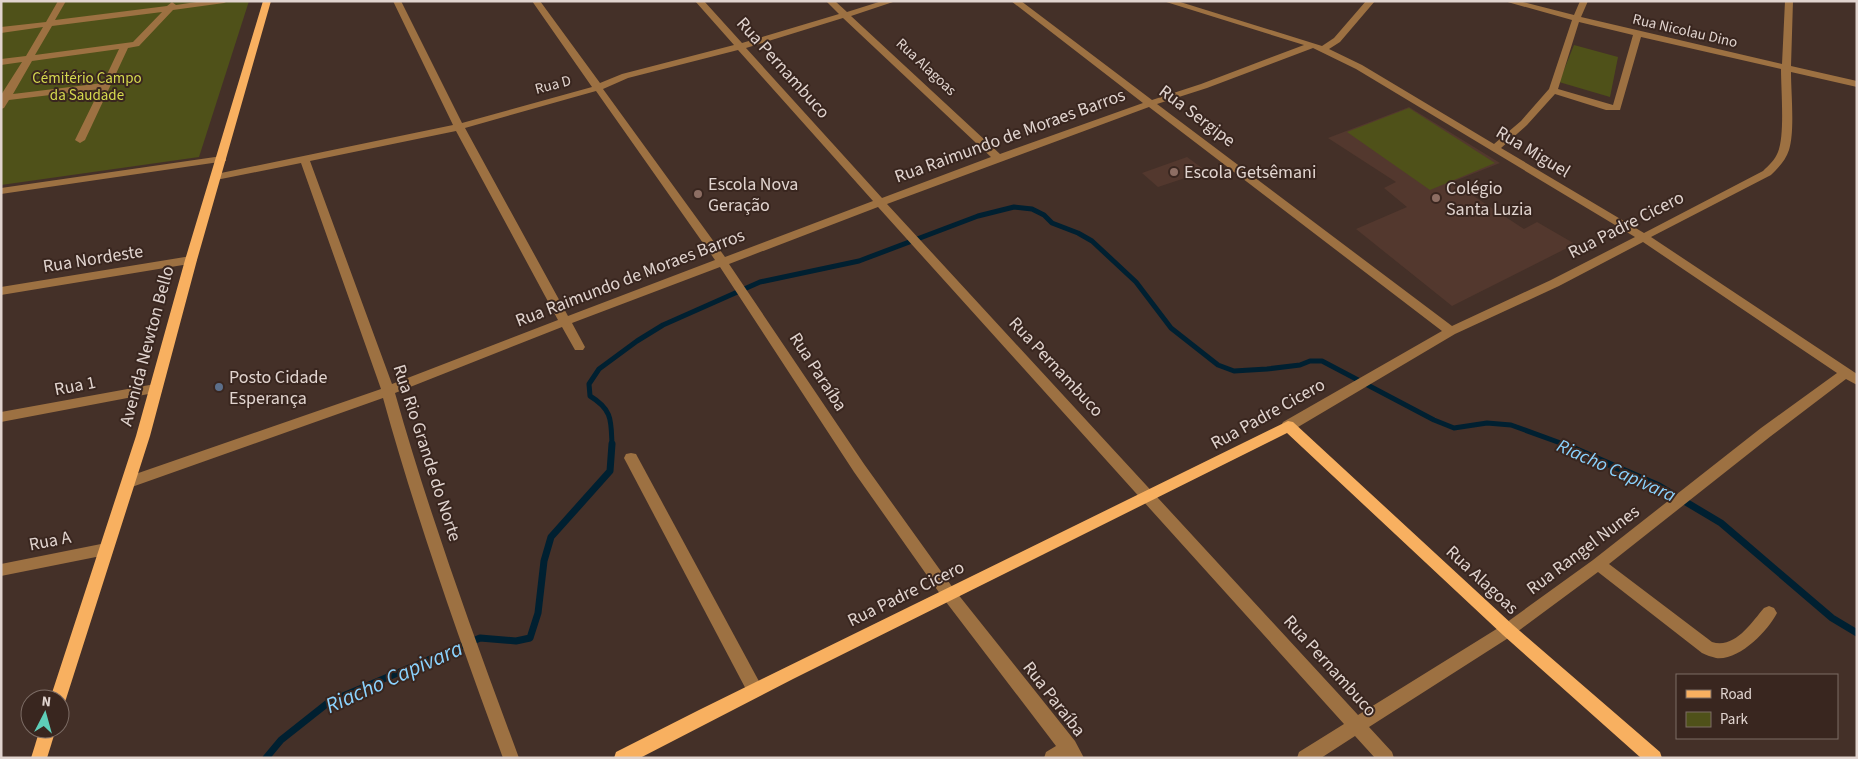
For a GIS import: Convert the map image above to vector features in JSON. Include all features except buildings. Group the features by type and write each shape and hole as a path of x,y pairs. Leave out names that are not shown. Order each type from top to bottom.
{"main road":[{"name":"Avenida Newton Bello","path":"61,689 129,482 191,260 267,1"},
{"name":"Rua Padre Cicero","path":"622,758 948,593 1150,497 1288,426"},
{"name":"Rua Alagoas","path":"1288,426 1508,630 1654,758"},
{"path":"39,758 45,739"}],"street":[{"path":"1,106 62,1"},
{"path":"1,30 172,5 224,1"},
{"path":"397,1 460,127 580,347"},
{"name":"Rua Paraíba","path":"536,1 722,261 756,310 791,368 859,468 948,593 1072,753"},
{"name":"Rua Pernambuco","path":"699,1 738,47 1358,725 1386,758"},
{"name":"Rua Alagoas","path":"830,1 998,158"},
{"name":"Rua D","path":"216,177 460,127 598,88 626,76 738,47 892,1"},
{"name":"Rua Sergipe","path":"1015,1 1452,331"},
{"name":"Rua Raimundo de Moraes Barros","path":"129,482 388,391 722,261 998,158 1151,103 1319,47 1337,40 1371,1"},
{"name":"Rua Nicolau Dino","path":"1508,1 1638,34 1857,84"},
{"path":"1495,148 1524,123 1553,90 1576,19 1584,1"},
{"name":"Rua Padre Cicero","path":"1288,426 1452,331 1554,283 1767,173 1778,162 1784,150 1789,1"},
{"name":"Rua Miguel","path":"1170,2 1319,47 1368,72 1643,238 1851,376"},
{"path":"1,62 139,43 172,5"},
{"path":"1553,90 1610,108 1617,108 1638,34"},
{"path":"80,140 126,45"},
{"path":"4,98 107,85"},
{"path":"1,191 222,159"},
{"name":"Rua Rio Grande do Norte","path":"305,160 388,391 406,454 459,618 512,758"},
{"name":"Rua Nordeste","path":"1,291 191,260"},
{"name":"Rua Rangel Nunes","path":"1305,758 1508,630 1598,564 1766,432 1851,376"},
{"name":"Rua 1","path":"1,417 155,389"},
{"path":"631,458 700,583 754,690"},
{"name":"Rua A","path":"1,570 106,549"},
{"path":"1598,564 1656,610 1707,648 1716,652 1727,651 1737,647 1769,613"},
{"path":"1052,758 1072,753"}],"shaded area":[{"name":"Colégio Santa Luzia","path":"1409,107 1500,163 1452,182 1524,229 1537,222 1575,244 1452,306 1356,229 1407,207 1384,188 1396,182 1328,138"},
{"name":"Escola Getsêmani","path":"1187,157 1206,171 1158,187 1142,173"}],"green space":[{"name":"Cémitério Campo da Saudade","path":"1,1 249,1 199,157 1,185"},
{"path":"1574,45 1618,57 1610,97 1559,82"},
{"path":"1409,108 1495,163 1430,190 1347,132"}],"waterway":[{"path":"612,444 611,423 607,411 598,401 590,396 589,384 599,369 637,341 663,325 760,282 859,261 978,216 1014,207 1032,209 1044,215 1052,223 1078,233 1092,241 1136,282 1171,328 1218,365 1234,371 1267,369 1300,365 1310,361 1322,361 1434,420 1454,428 1487,423 1511,425 1566,445"},
{"path":"266,758 281,740 329,702 480,638 516,641 530,638 538,613 544,561 551,537 610,471 612,444"},
{"name":"Riacho Capivara","path":"1563,444 1659,486 1721,523 1832,618 1857,633"}],"place":[{"name":"Escola Getsêmani","path":"1174,172"},
{"name":"Escola Nova Geração","path":"698,194"},
{"name":"Colégio Santa Luzia","path":"1436,198"},
{"name":"Posto Cidade Esperança","path":"219,387"}]}
